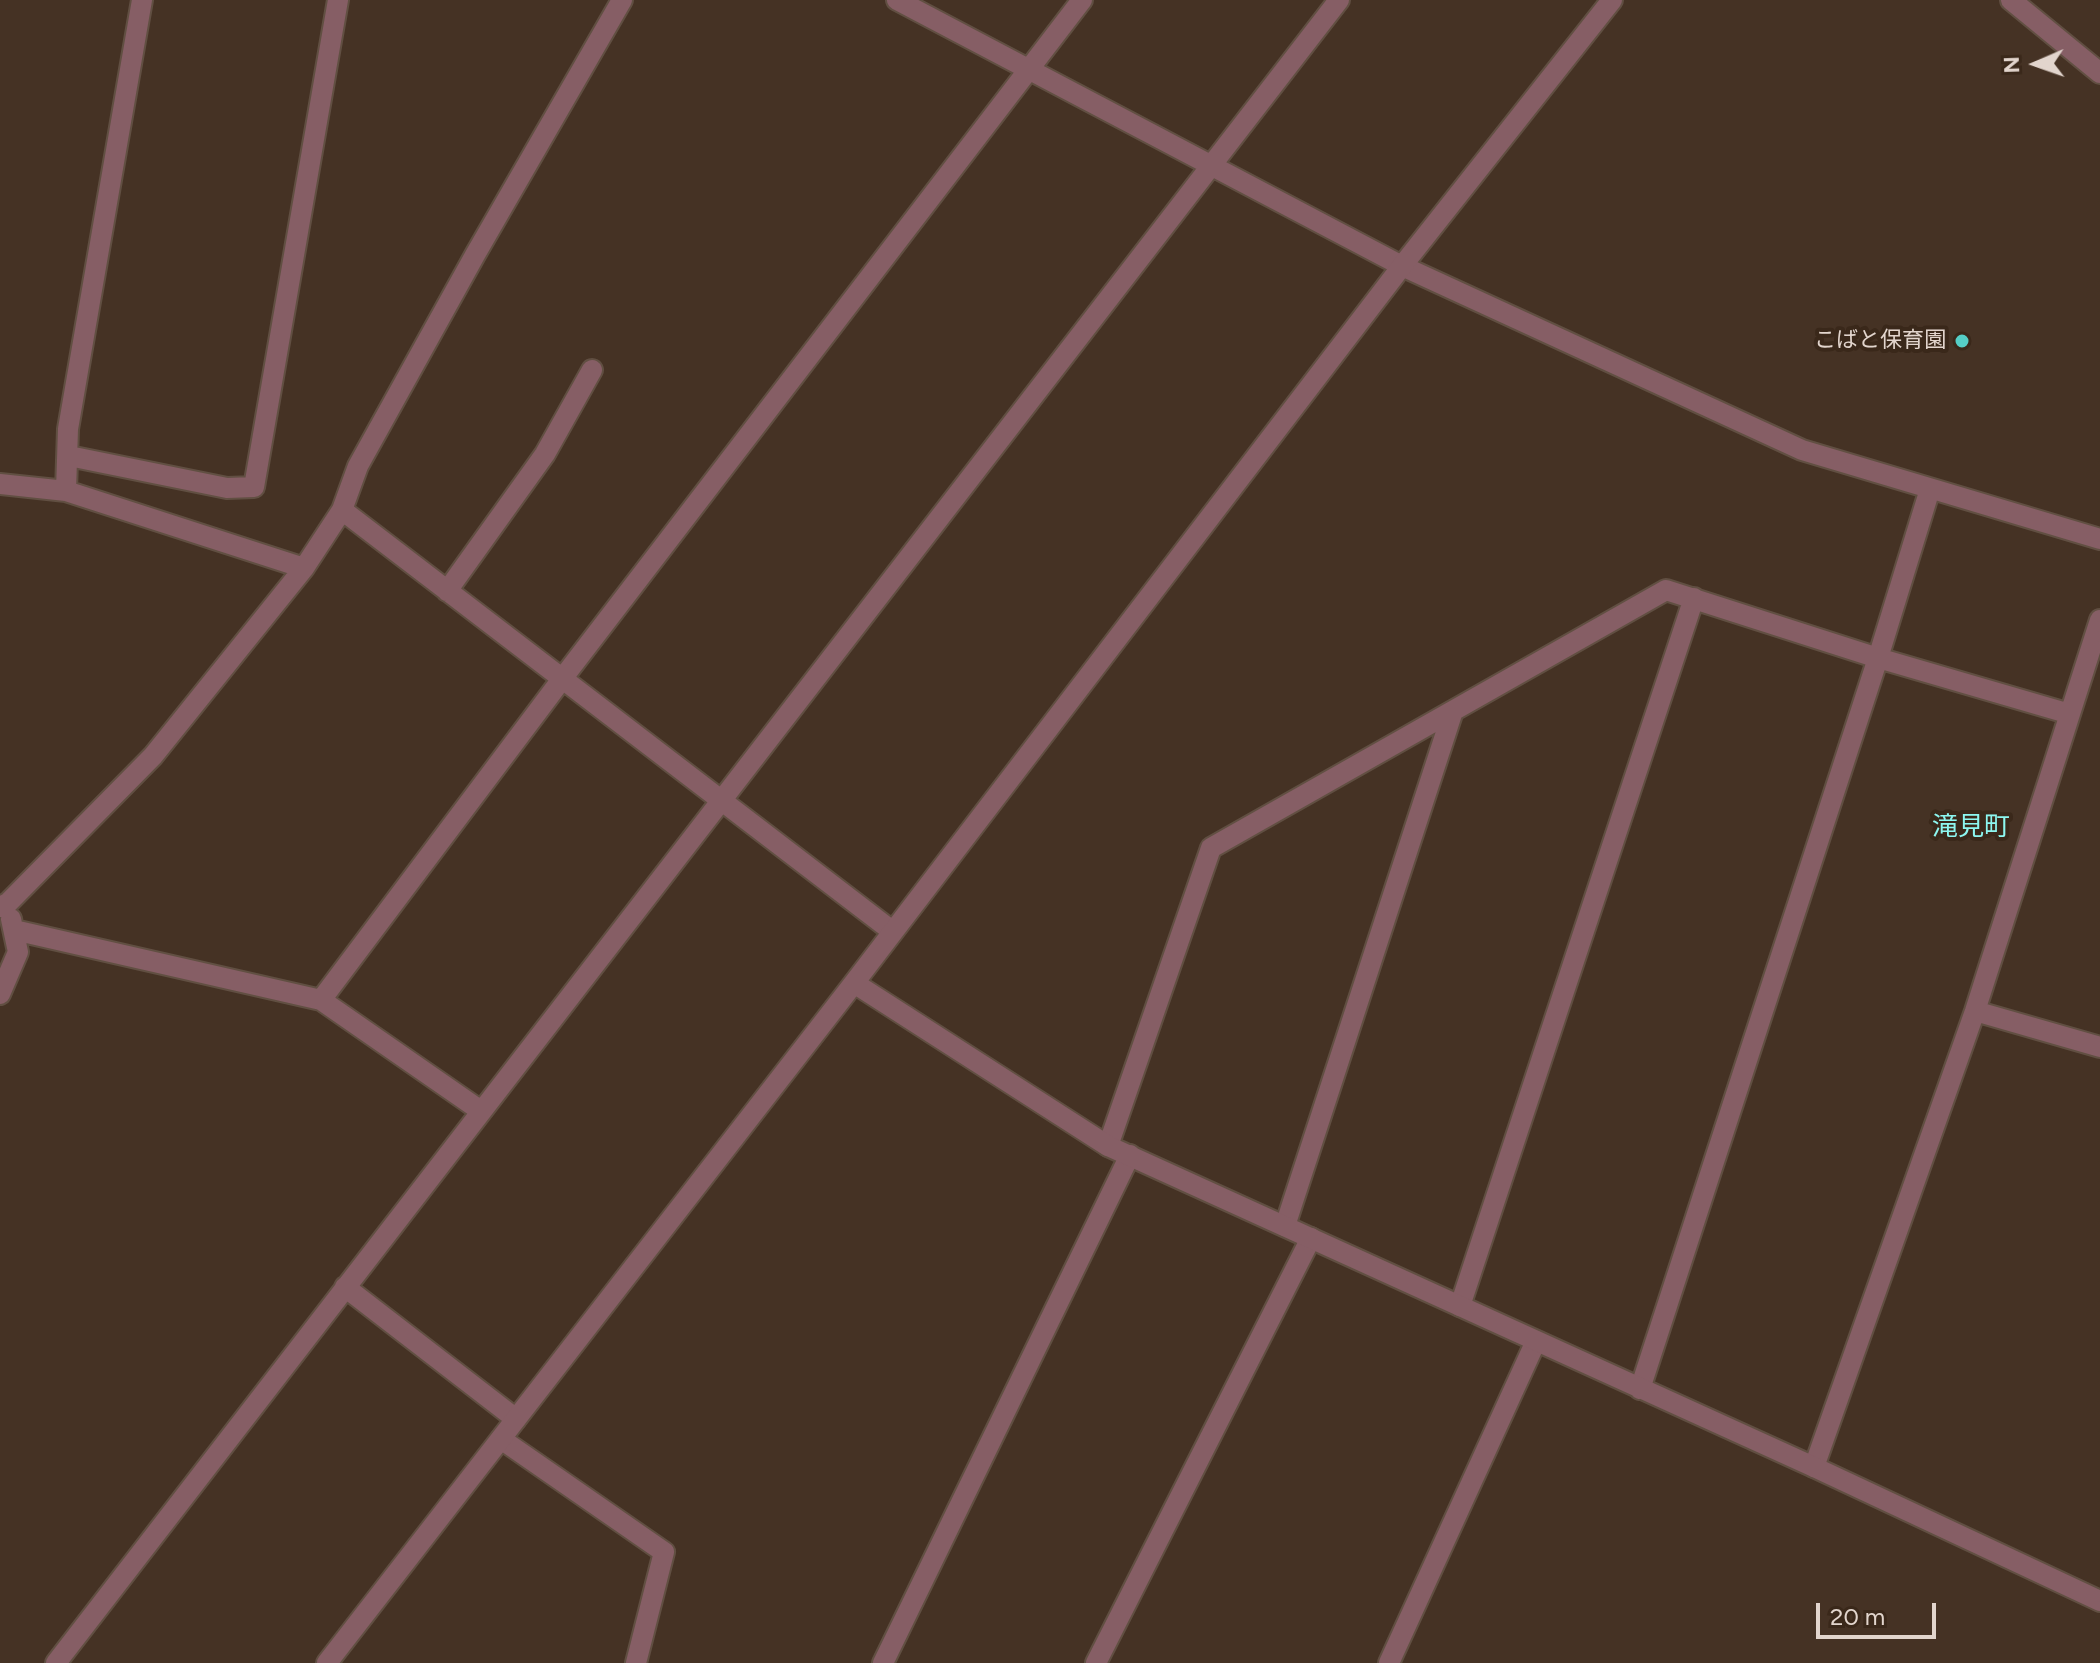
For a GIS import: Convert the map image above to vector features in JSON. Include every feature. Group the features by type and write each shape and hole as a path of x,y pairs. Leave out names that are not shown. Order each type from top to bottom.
{"street":[{"path":"66,491 68,429 142,0"},
{"path":"69,456 227,488 254,487 338,0"},
{"path":"0,994 18,952 14,930 4,905 153,756 304,568 342,510 366,453 482,242 622,0"},
{"path":"897,0 1402,266 1802,450 2100,539"},
{"path":"321,1000 562,679 1082,0"},
{"path":"56,1663 1339,0"},
{"path":"327,1663 854,983 1402,266 1612,0"},
{"path":"2011,0 2100,73"},
{"path":"447,591 545,454 592,370"},
{"path":"0,484 66,491 304,568"},
{"path":"1640,1389 1930,489"},
{"path":"342,510 892,931"},
{"path":"1108,1146 1211,848 1666,590 1878,658 2070,714"},
{"path":"1460,1306 1694,598"},
{"path":"1814,1467 1975,1011 2100,620"},
{"path":"1285,1226 1453,711"},
{"path":"14,930 321,1000 481,1111"},
{"path":"854,983 1108,1146 1814,1467 2100,1601"},
{"path":"1975,1011 2100,1047"},
{"path":"883,1663 1130,1155"},
{"path":"1096,1663 1311,1238"},
{"path":"345,1287 516,1419"},
{"path":"1389,1663 1536,1341"},
{"path":"501,1439 664,1552 636,1663"}],"place":[{"name":"こばと保育園","path":"1962,341"}],"district":[{"name":"滝見町","path":"1971,827"}]}
